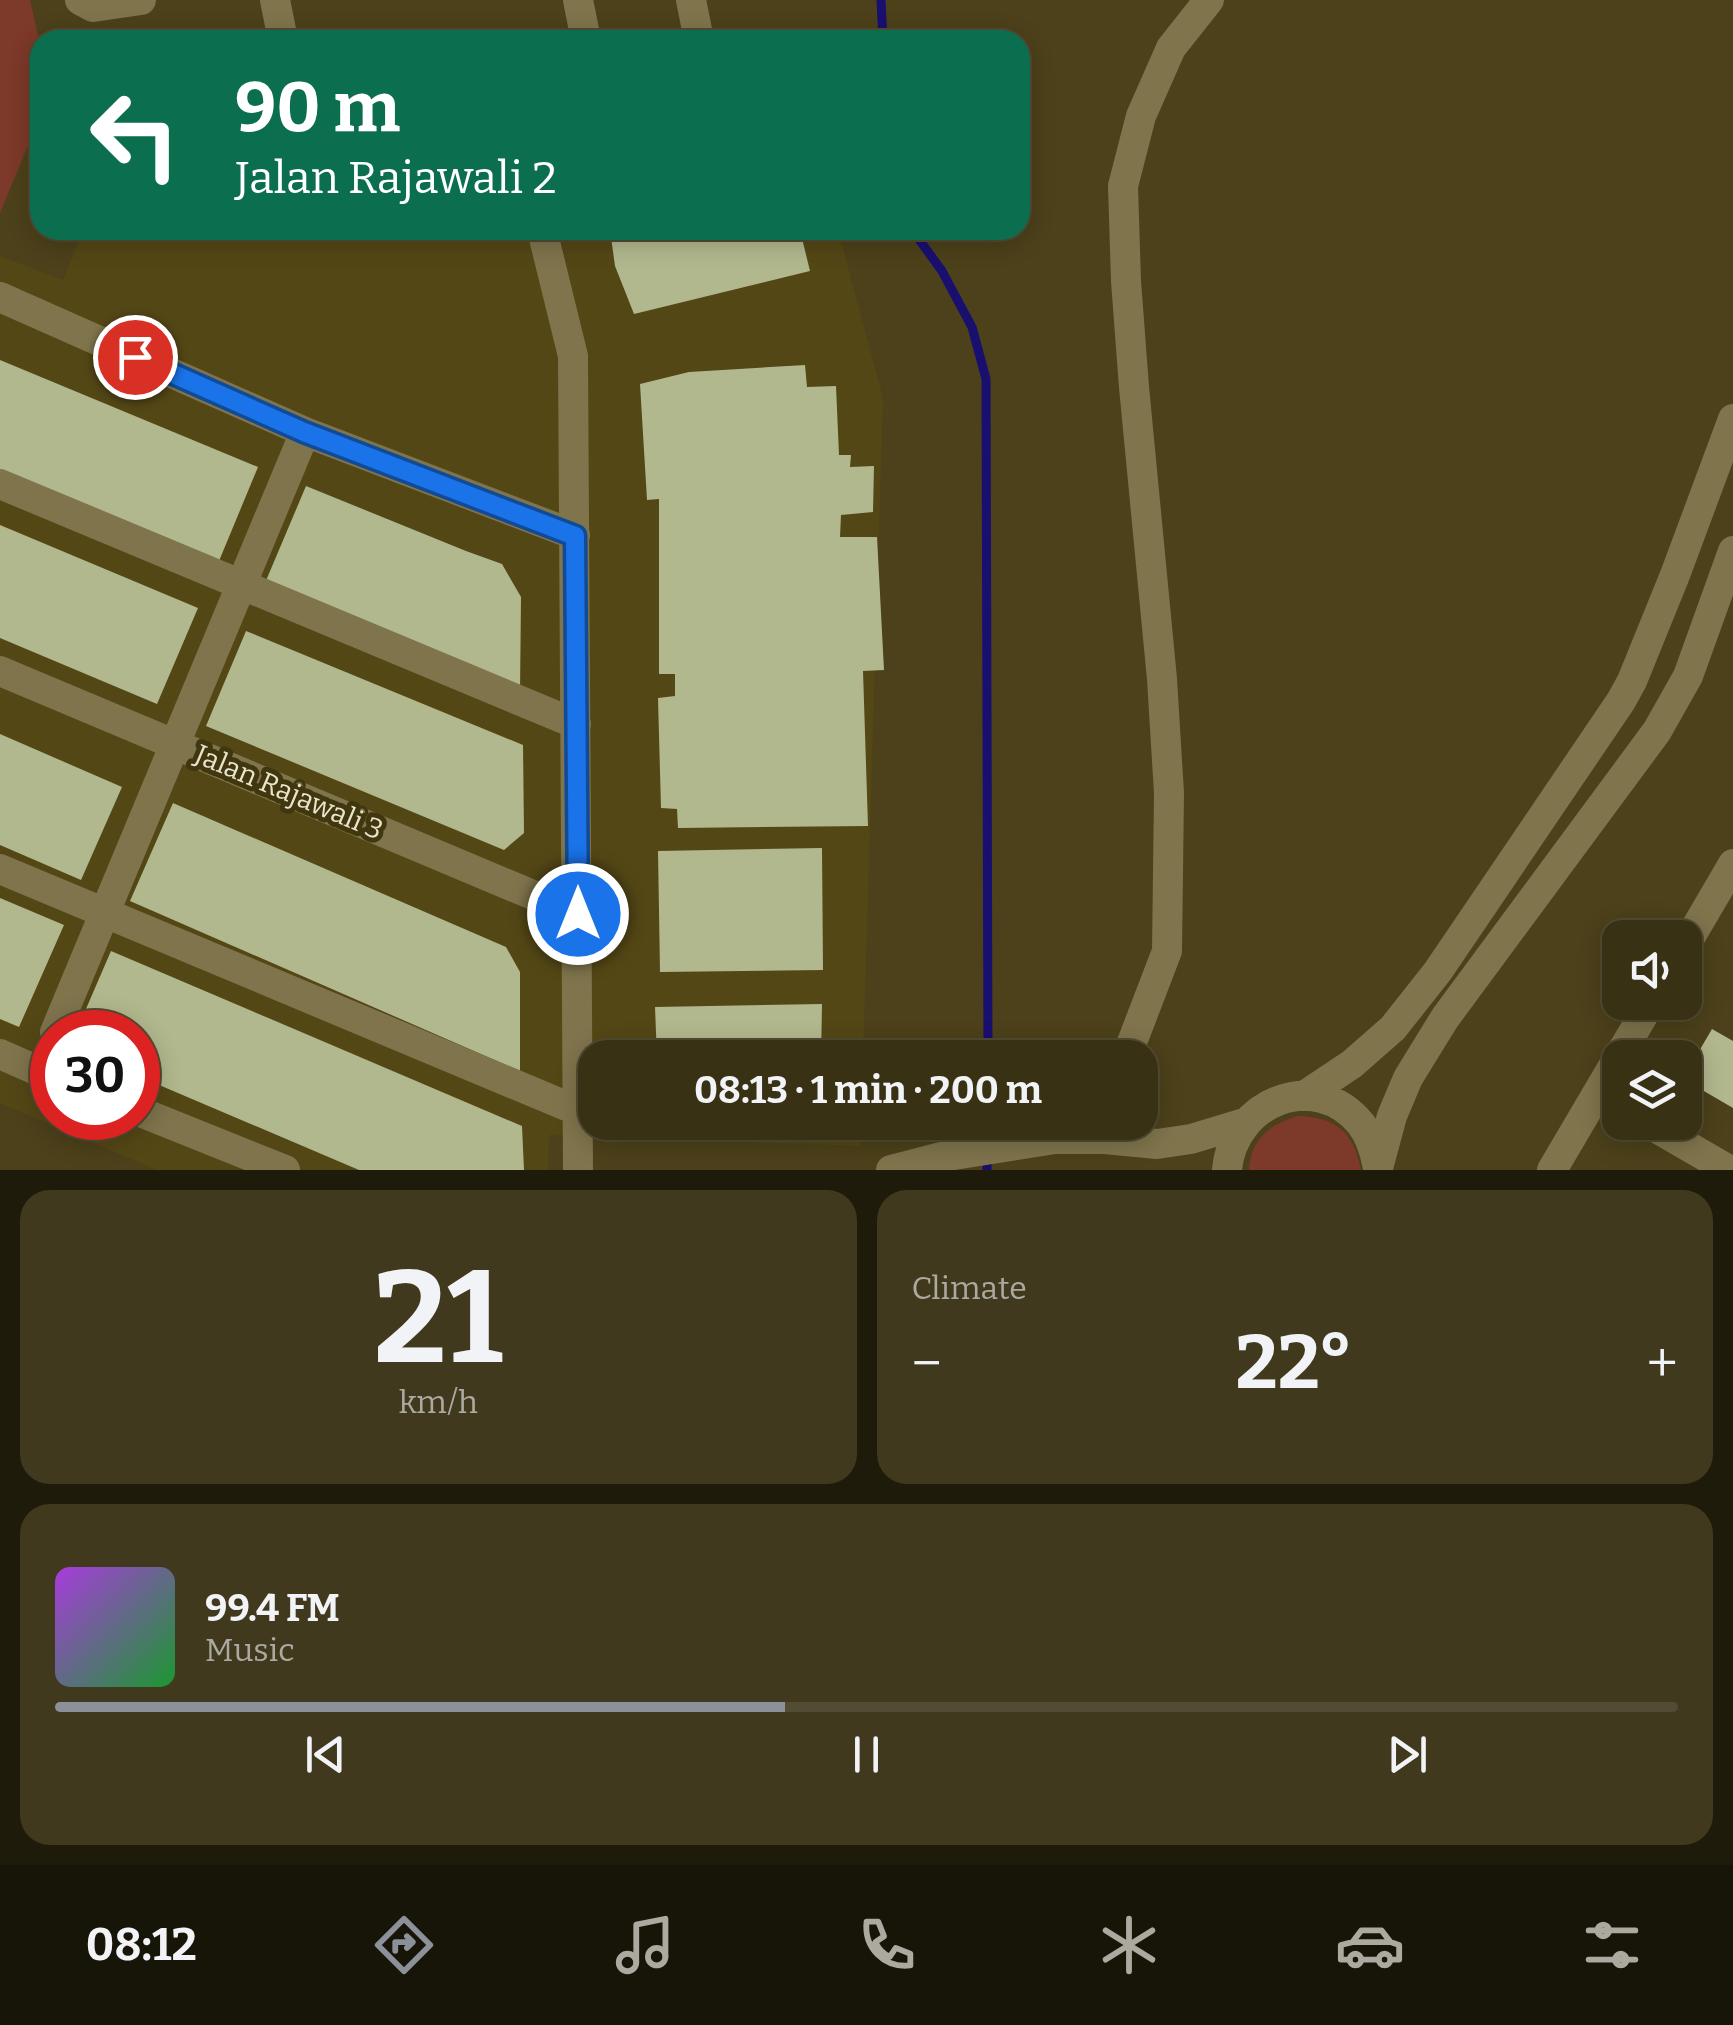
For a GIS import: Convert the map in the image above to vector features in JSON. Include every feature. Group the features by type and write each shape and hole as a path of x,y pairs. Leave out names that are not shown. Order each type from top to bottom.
{"street":[{"path":"80,0 93,7 141,0"},
{"path":"274,0 280,30"},
{"path":"578,0 584,30"},
{"path":"691,0 697,30"},
{"path":"1133,1040 1167,951 1169,792 1130,334 1124,186 1141,116 1171,48 1209,0"},
{"path":"544,240 573,356 578,1155 605,1170"},
{"path":"0,297 304,432 575,536"},
{"path":"1304,1096 1352,1064 1393,1028 1438,970 1621,701 1675,575 1723,479 1733,418"},
{"path":"64,1010 304,432"},
{"path":"0,484 576,724"},
{"path":"1378,1169 1392,1116 1408,1078 1445,1018 1657,731 1688,676 1733,551"},
{"name":"Jalan Rajawali 3","path":"0,670 578,914"},
{"path":"0,869 576,1110"},
{"path":"1701,920 1731,872"},
{"path":"0,1054 30,1067"},
{"path":"1142,1140 1157,1144 1190,1139 1244,1122 1282,1099 1304,1096 1326,1100 1347,1110 1363,1126 1374,1146 1378,1169"},
{"path":"1552,1170 1602,1108"},
{"path":"160,1120 285,1170"},
{"path":"1227,1170 1232,1143 1244,1122"},
{"path":"891,1170 941,1157 1047,1140"},
{"path":"1677,1140 1729,1170"}],"shaded area":[{"path":"0,0 30,0 37,30 30,30 30,141 0,213"},
{"path":"79,240 841,240 883,398 864,1040 578,1040 578,1136 549,1135 548,1170 157,1170 87,1140 160,1140 160,1010 30,1010 30,1116 0,1103 0,256 63,280"},
{"path":"1297,1116 1322,1119 1341,1129 1353,1145 1361,1170 1249,1170 1253,1150 1263,1135"},
{"path":"690,1140 860,1140 860,1146"}],"building":[{"path":"611,240 802,240 810,271 634,314 615,266"},
{"path":"0,360 258,467 219,561 0,471"},
{"path":"805,365 807,387 836,386 839,455 851,455 850,467 874,466 873,512 841,515 840,537 877,537 884,670 863,671 868,826 678,828 677,809 661,808 658,698 675,696 675,674 659,674 659,499 647,500 640,384 689,372"},
{"path":"306,486 502,564 521,597 520,691 265,583"},
{"path":"0,525 198,608 157,704 0,638"},
{"path":"246,631 523,745 524,833 504,850 206,726"},
{"path":"0,734 122,787 81,880 0,845"},
{"path":"173,803 506,947 520,972 520,1071 130,901"},
{"path":"822,848 823,970 660,972 658,851"},
{"path":"0,898 64,925 19,1027 0,1019"},
{"path":"111,951 522,1126 524,1170 359,1170 160,1085 160,1010 86,1010"},
{"path":"822,1004 821,1040 656,1040 655,1007"},
{"path":"1712,1029 1733,1041 1733,1108 1702,1090 1702,1046"}],"waterway":[{"path":"881,0 882,30"},
{"path":"919,240 942,271 972,327 986,379 988,1040"},
{"path":"987,1170 988,1140"}],"route":[{"path":"135,357 304,432 575,536 578,914"}]}
